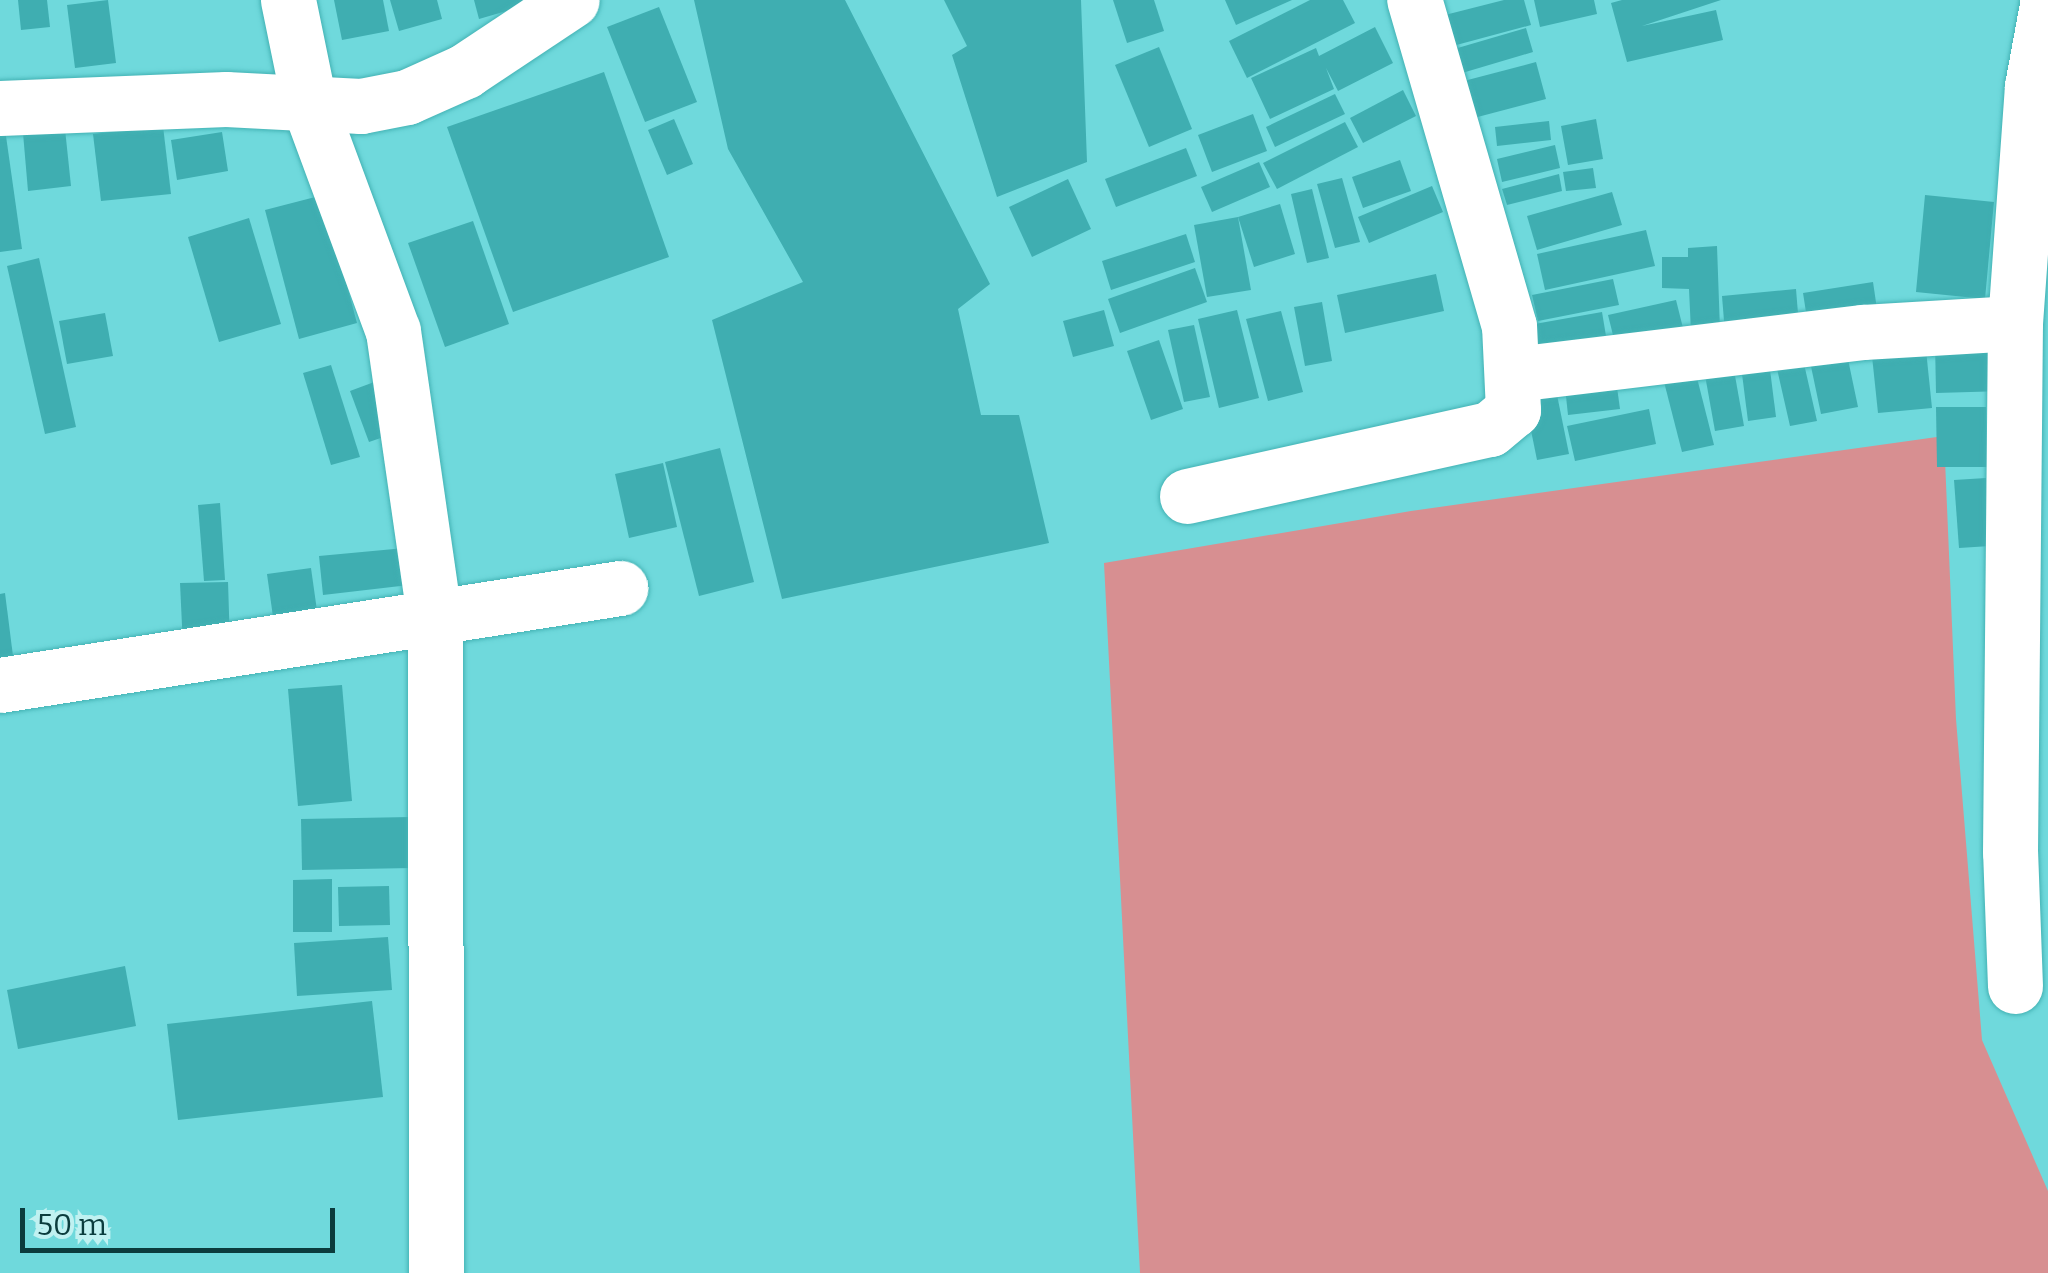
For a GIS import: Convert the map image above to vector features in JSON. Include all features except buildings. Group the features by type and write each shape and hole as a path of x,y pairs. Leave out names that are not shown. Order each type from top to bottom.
{"street":[{"path":"288,0 310,107 393,330 435,621 436,1273"},
{"path":"0,108 226,99 310,107 408,96 464,70 572,0"},
{"path":"1187,496 1490,428 1513,410 1515,374 1509,326 1414,0"},
{"path":"2015,986 2010,852 2015,323 2032,86 2048,0"},
{"path":"1515,374 1863,332 2015,323"},
{"path":"0,684 435,621 620,588"}],"shaded area":[{"path":"1944,436 1956,719 1982,1040 2048,1191 2048,1273 1140,1273 1104,563 1411,511"}]}
